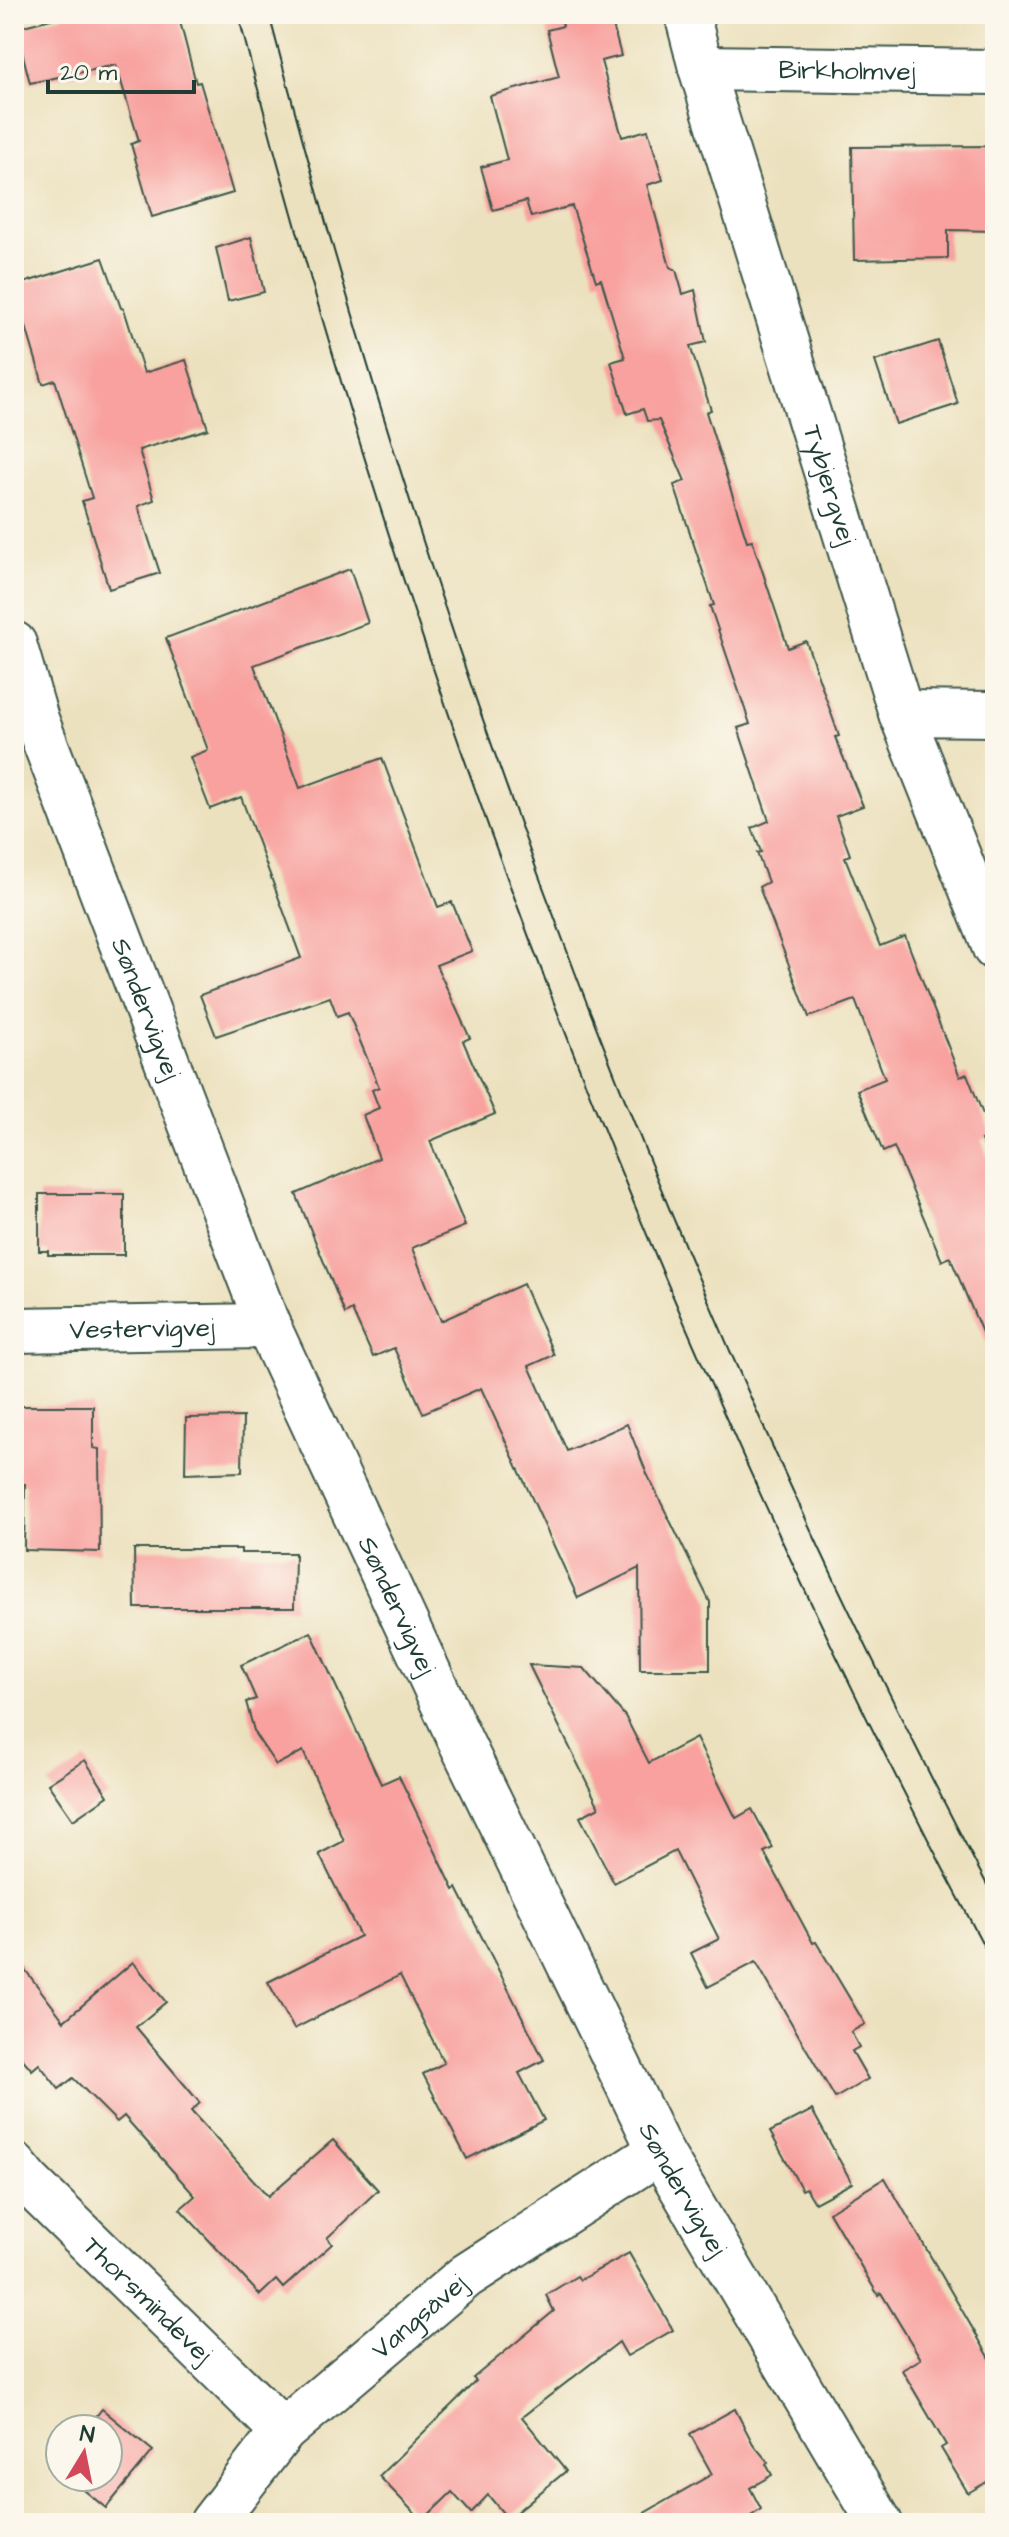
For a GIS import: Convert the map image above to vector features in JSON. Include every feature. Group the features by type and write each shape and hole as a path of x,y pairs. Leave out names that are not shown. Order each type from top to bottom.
{"street":[{"name":"Tybjergvej","path":"687,14 701,68 901,713 995,948"},
{"name":"Birkholmvej","path":"701,68 995,72"},
{"name":"Søndervigvej","path":"14,644 25,719 268,1326 460,1740 660,2151 880,2523"},
{"path":"901,713 995,714"},
{"name":"Vestervigvej","path":"14,1330 268,1326"},
{"name":"Vangsåvej","path":"212,2523 283,2431 466,2276 660,2151"},
{"name":"Thorsmindevej","path":"14,2165 283,2431"}],"building":[{"path":"70,14 178,14 196,83 200,82 233,193 152,217 131,144 139,141 116,65 30,83 16,28"},
{"path":"560,14 610,14 621,56 601,61 622,137 648,130 663,180 647,185 670,267 676,270 683,294 695,290 706,342 690,346 711,410 706,412 747,541 752,540 788,648 806,641 839,736 835,737 863,806 836,816 850,855 845,857 880,946 905,936 960,1077 967,1074 992,1137 981,1140 995,1171 995,1363 950,1257 942,1261 894,1147 883,1152 857,1090 885,1079 855,1000 809,1017 759,887 768,882 752,828 769,821 738,728 750,724 674,485 685,481 659,420 647,421 643,409 627,414 611,362 625,358 601,279 596,281 572,206 531,217 526,201 493,210 481,167 507,160 490,96 559,77 547,30 563,26"},
{"path":"995,146 995,231 948,230 948,258 854,260 852,147"},
{"path":"251,237 264,292 228,301 216,248"},
{"path":"103,258 124,309 144,373 186,360 208,429 139,450 154,500 138,506 160,573 109,589 82,501 92,498 55,380 43,384 14,286"},
{"path":"938,341 958,404 896,424 875,361"},
{"path":"350,569 368,623 254,665 300,788 382,758 438,907 452,902 472,951 436,965 470,1038 463,1041 495,1114 430,1141 465,1226 412,1248 441,1321 523,1284 554,1355 529,1366 567,1451 627,1424 647,1474 710,1602 710,1670 640,1670 639,1568 578,1598 481,1388 423,1413 394,1348 373,1357 352,1310 345,1314 296,1194 379,1158 363,1115 379,1108 372,1090 379,1087 348,1012 337,1016 330,997 216,1036 200,995 301,958 241,797 210,809 190,757 208,750 166,638"},
{"path":"39,1194 124,1194 124,1255 48,1255 48,1251 39,1251"},
{"path":"14,1406 93,1406 93,1448 99,1449 100,1552 24,1550 25,1484 14,1484"},
{"path":"243,1417 242,1472 185,1474 186,1418"},
{"path":"134,1549 241,1549 241,1553 295,1553 294,1608 135,1608"},
{"path":"311,1632 381,1784 399,1776 454,1890 457,1888 544,2060 519,2073 544,2120 467,2159 423,2074 444,2063 400,1975 294,2029 268,1982 360,1936 319,1854 344,1841 303,1751 276,1765 255,1734 246,1702 256,1699 241,1665"},
{"path":"529,1665 584,1668 625,1716 649,1763 696,1738 736,1818 752,1809 773,1848 764,1852 813,1943 816,1942 865,2024 851,2032 859,2047 852,2051 868,2079 835,2098 756,1962 708,1987 691,1953 719,1939 675,1851 614,1883 580,1817 599,1807"},
{"path":"85,1760 108,1796 73,1820 48,1784"},
{"path":"14,1955 64,2021 133,1962 166,2002 136,2027 200,2103 191,2111 268,2196 333,2140 378,2190 327,2238 332,2244 283,2288 276,2280 260,2295 180,2209 195,2196 124,2116 117,2122 73,2078 59,2089 39,2064 32,2070 14,2049"},
{"path":"812,2110 852,2183 815,2203 806,2188 802,2190 770,2132"},
{"path":"885,2178 995,2367 995,2477 968,2493 941,2448 946,2445 902,2370 921,2359 881,2293 878,2295 829,2212"},
{"path":"629,2253 673,2330 627,2356 619,2342 522,2417 566,2471 508,2519 488,2495 471,2513 452,2492 422,2521 379,2476 476,2381 473,2378 554,2311 546,2295 577,2276 580,2280"},
{"path":"735,2409 753,2444 768,2462 766,2464 772,2475 750,2488 761,2509 741,2523 627,2523 712,2474 690,2434"},
{"path":"124,2427 153,2451 124,2486"},
{"path":"88,2493 118,2493 106,2508"}],"tram line":[{"path":"238,14 307,267 384,518 467,767 558,1013 656,1257 762,1497 875,1734 995,1967"},
{"path":"269,14 336,258 410,500 490,740 577,978 671,1213 772,1446 880,1675 995,1900"}]}
